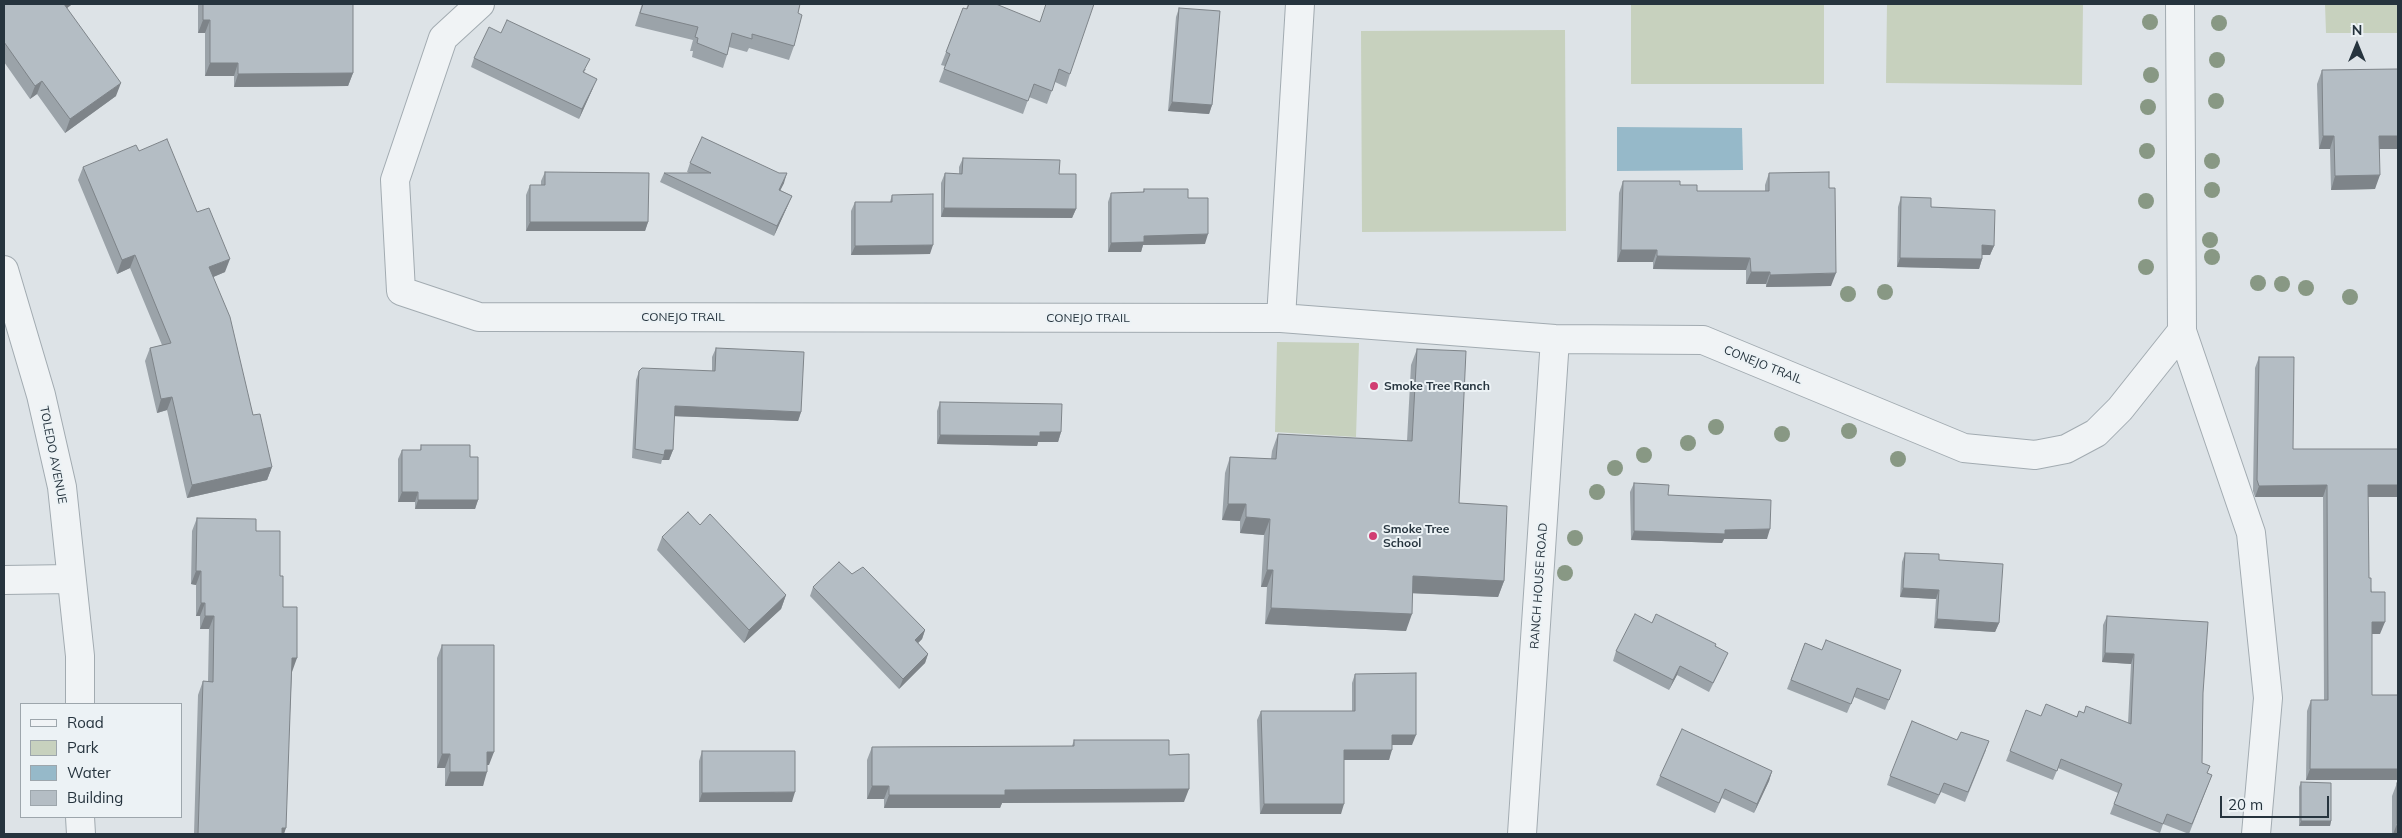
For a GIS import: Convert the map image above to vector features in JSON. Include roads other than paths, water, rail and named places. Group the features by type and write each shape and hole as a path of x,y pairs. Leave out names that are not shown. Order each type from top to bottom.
{"street":[{"name":"CONEJO TRAIL","path":"480,4 443,38 395,180 401,291 479,318 1281,318 1555,339 1703,340 1964,448 2035,455 2066,449 2096,432 2120,409 2182,331"},
{"path":"1281,318 1300,4"},
{"path":"2180,4 2182,331 2251,533 2268,698 2256,834"},
{"name":"TOLEDO AVENUE","path":"4,270 41,395 62,487 80,656 80,703"},
{"name":"RANCH HOUSE ROAD","path":"1522,834 1555,339"},
{"path":"4,580 71,579"},
{"path":"80,818 81,834"}],"water":[{"path":"1617,127 1742,128 1743,170 1617,171"}],"place":[{"name":"Smoke Tree Ranch","path":"1374,386"},
{"name":"Smoke Tree School","path":"1373,536"}]}
